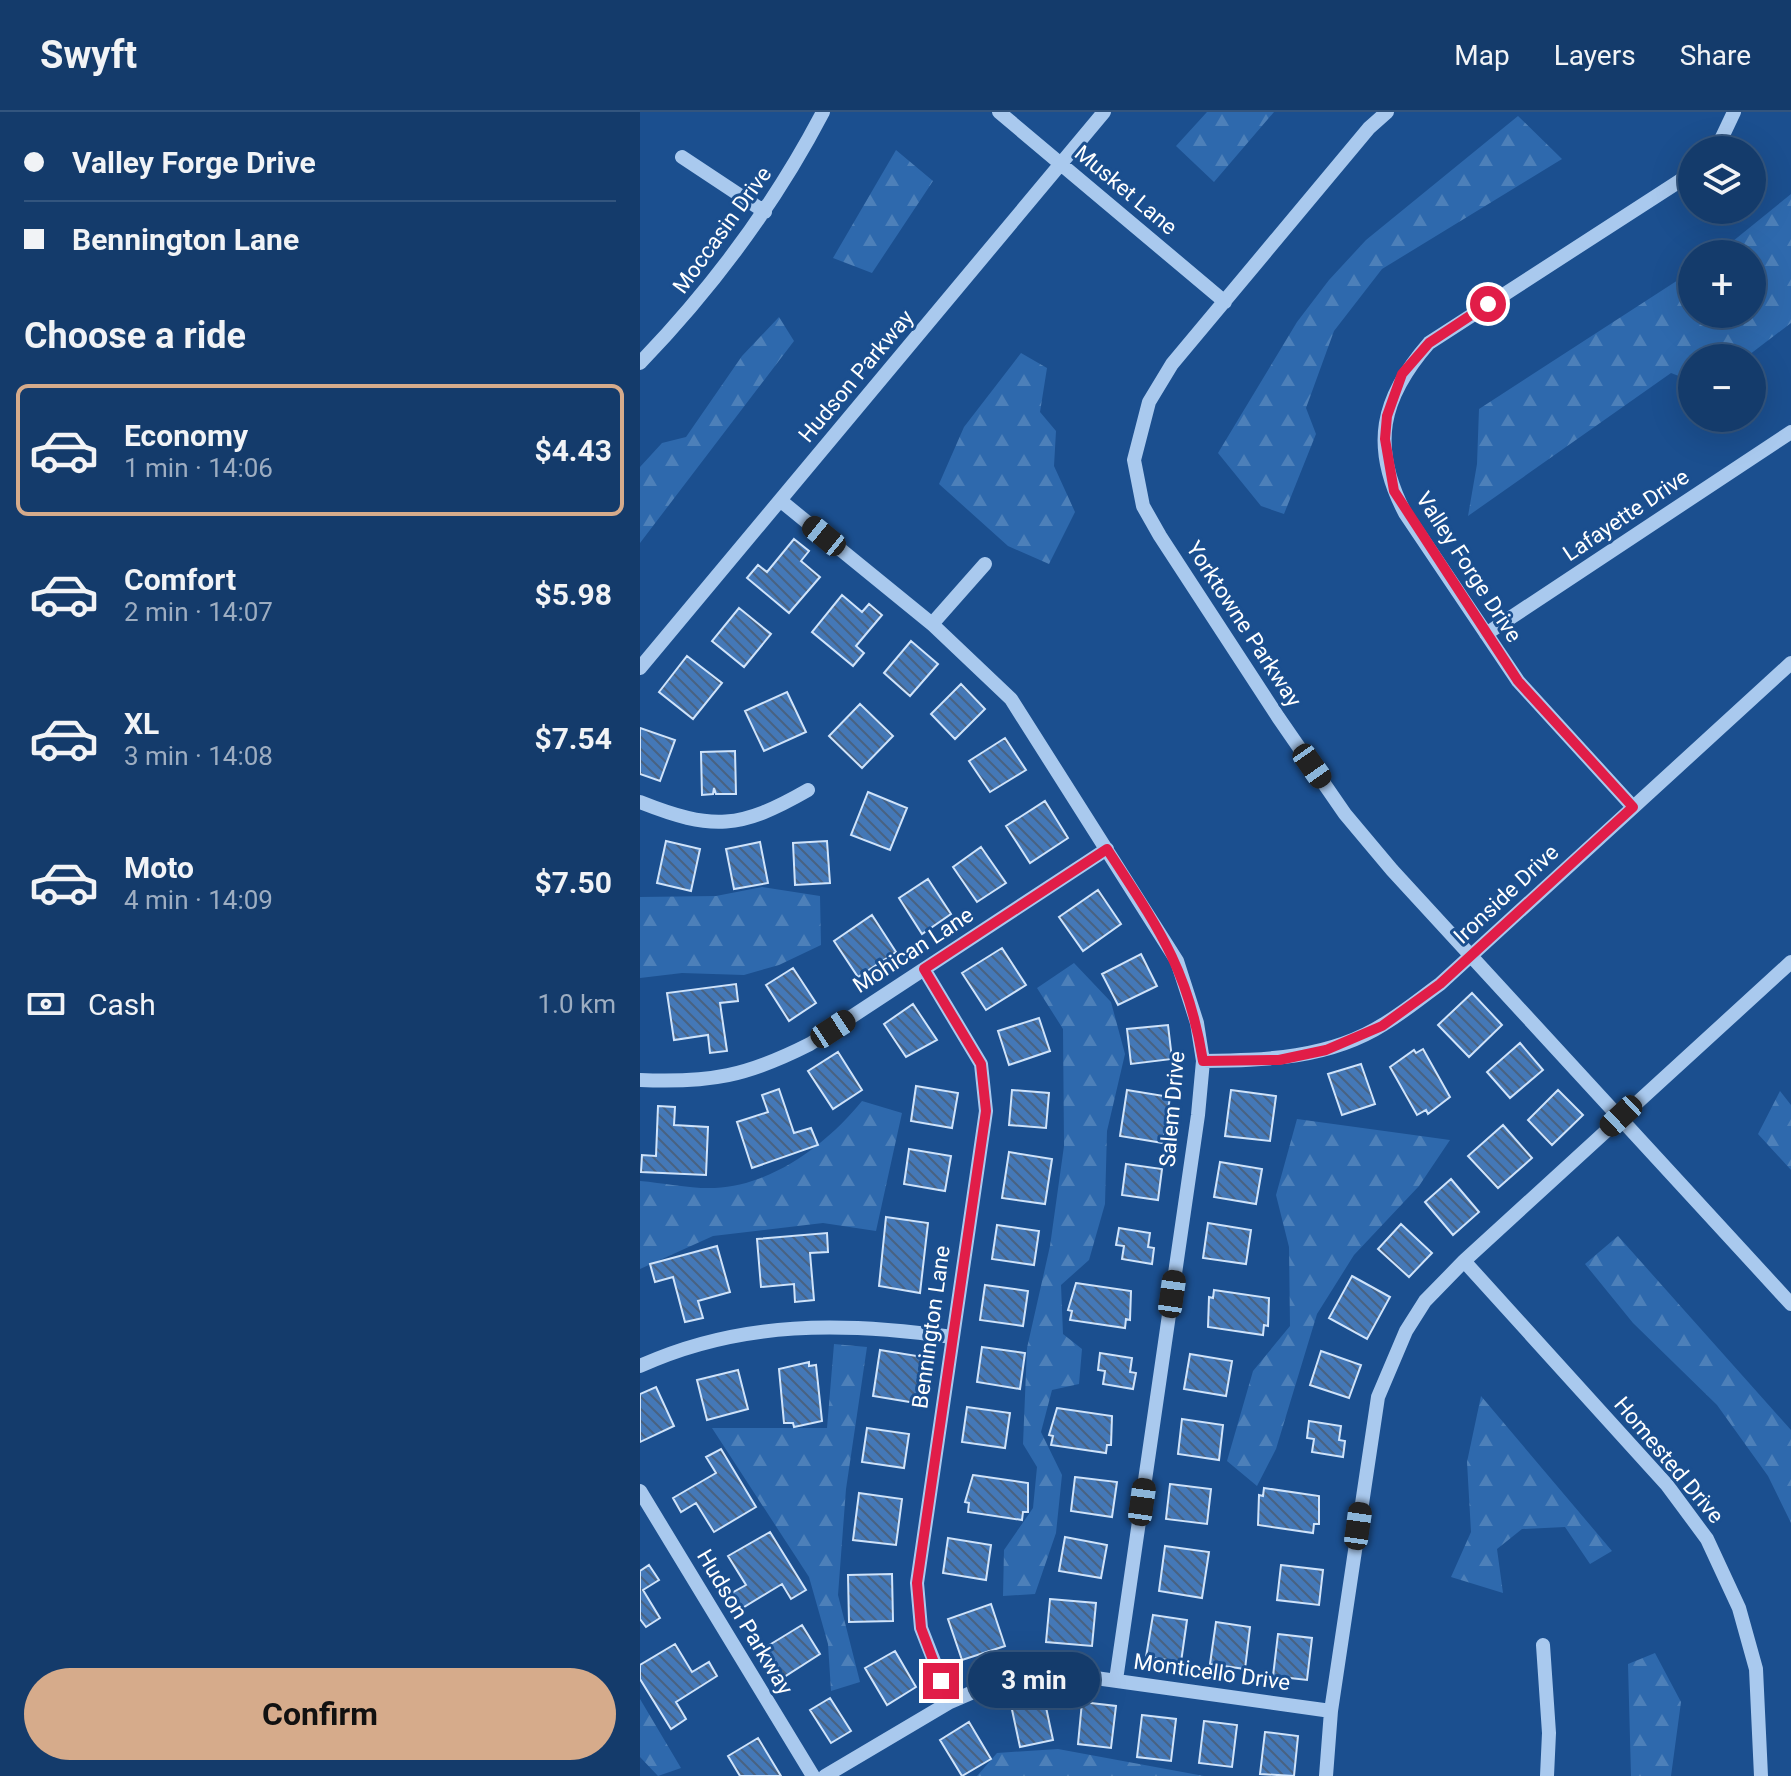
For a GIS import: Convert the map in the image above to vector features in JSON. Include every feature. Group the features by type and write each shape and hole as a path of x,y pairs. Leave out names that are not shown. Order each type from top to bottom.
{"street":[{"name":"Moccasin Drive","path":"640,363 705,293 765,212 791,173 823,112"},
{"name":"Musket Lane","path":"999,112 1225,302"},
{"name":"Hudson Parkway","path":"640,668 1104,112"},
{"name":"Yorktowne Parkway","path":"1387,112 1369,128 1172,364 1149,402 1134,460 1143,506 1278,717 1345,814 1392,870 1473,954 1791,1304"},
{"path":"1723,136 1734,112"},
{"path":"682,157 765,212"},
{"name":"Valley Forge Drive","path":"1633,807 1518,681 1486,634 1394,491 1385,439 1387,416 1402,374 1429,343 1678,182"},
{"name":"Lafayette Drive","path":"1486,634 1791,432"},
{"name":"Salem Drive","path":"781,501 932,624 1011,699 1177,961 1197,1023 1203,1061 1116,1680"},
{"path":"932,624 985,564"},
{"name":"Ironside Drive","path":"1203,1061 1279,1060 1326,1050 1382,1026 1440,984 1791,663"},
{"path":"640,802 702,823 729,823 760,816 808,790"},
{"name":"Mohican Lane","path":"640,1080 726,1077 765,1067 810,1044 1107,849"},
{"name":"Bennington Lane","path":"924,969 970,1041 984,1082 986,1111 917,1583 921,1628 950,1702"},
{"path":"1326,1776 1331,1711 1378,1397 1406,1331 1425,1301 1464,1261 1621,1116 1788,971"},
{"name":"Homested Drive","path":"1464,1261 1667,1485 1707,1539 1739,1608 1756,1669 1761,1776"},
{"path":"640,1366 738,1334 782,1327 881,1327 952,1337"},
{"name":"Hudson Parkway","path":"640,1491 813,1776"},
{"path":"1543,1645 1549,1733 1547,1776"},
{"name":"Monticello Drive","path":"825,1776 950,1702 1008,1677 1067,1674 1331,1711"}],"green space":[{"path":"1207,112 1274,112 1214,182 1176,146"},
{"path":"1518,116 1562,159 1382,269 1334,331 1306,408 1316,434 1284,514 1261,506 1218,453 1297,322 1329,280 1366,240"},
{"path":"896,150 933,181 872,273 833,258"},
{"path":"1791,194 1791,323 1763,344 1678,344 1678,376 1671,373 1468,516 1477,464 1479,409 1678,280 1678,328 1766,328 1766,240 1734,240 1754,224 1766,224 1766,214"},
{"path":"779,317 794,341 640,543 640,467 662,443 686,437 742,356"},
{"path":"1021,353 1047,368 1040,412 1056,431 1054,466 1075,512 1049,564 1008,546 939,484 964,427"},
{"path":"762,887 820,896 821,945 779,965 744,975 682,973 640,978 640,897 716,896"},
{"path":"1074,963 1111,1002 1125,1054 1107,1131 1105,1204 1089,1260 1061,1285 1063,1334 1082,1349 1079,1384 1052,1390 1041,1432 1062,1475 1056,1533 1035,1594 1003,1596 1004,1550 1033,1508 1037,1467 1023,1444 1027,1348 1050,1246 1064,1146 1063,1029 1037,988"},
{"path":"1780,1091 1791,1105 1791,1170 1758,1134"},
{"path":"862,1101 902,1113 876,1231 823,1223 713,1236 640,1269 640,1181 715,1188 758,1179 797,1160 815,1147"},
{"path":"1297,1119 1450,1140 1419,1186 1354,1255 1317,1314 1276,1449 1257,1486 1227,1461 1253,1371 1290,1326 1289,1247 1276,1195"},
{"path":"1618,1236 1791,1430 1791,1523 1768,1476 1717,1405 1633,1323 1585,1264"},
{"path":"834,1344 867,1347 846,1489 838,1595 860,1682 831,1691 828,1644 809,1577 712,1428 827,1428"},
{"path":"1481,1396 1612,1551 1590,1564 1565,1527 1522,1529 1497,1549 1503,1593 1451,1577 1471,1532 1467,1462"},
{"path":"1655,1653 1681,1702 1671,1776 1631,1776 1628,1664"},
{"path":"640,1699 681,1768 658,1776 640,1757"},
{"path":"1058,1749 1204,1776 977,1776 997,1753"}],"building":[{"path":"794,539 809,551 801,561 820,577 789,613 747,578 758,565 767,572"},
{"path":"842,595 862,612 869,604 882,615 856,646 864,653 853,666 812,632"},
{"path":"739,608 771,634 744,667 712,641"},
{"path":"911,641 938,664 910,696 884,673"},
{"path":"687,656 722,683 693,719 659,692"},
{"path":"961,684 985,709 955,739 931,714"},
{"path":"787,692 806,732 764,751 745,711"},
{"path":"860,704 893,736 862,768 829,736"},
{"path":"640,728 675,740 660,781 640,774"},
{"path":"1005,738 1026,770 990,792 969,761"},
{"path":"735,751 736,794 716,794 714,788 713,794 702,795 701,752"},
{"path":"868,792 907,808 890,850 851,835"},
{"path":"1045,801 1068,838 1030,863 1006,826"},
{"path":"666,841 700,849 691,891 657,883"},
{"path":"827,841 830,883 795,885 793,843"},
{"path":"760,842 768,883 734,889 726,849"},
{"path":"981,847 1006,883 977,902 953,867"},
{"path":"928,879 951,914 922,934 899,898"},
{"path":"1098,890 1121,924 1083,951 1059,917"},
{"path":"872,915 896,952 858,977 834,941"},
{"path":"1002,948 1026,985 986,1010 962,973"},
{"path":"1141,954 1157,986 1118,1005 1102,974"},
{"path":"793,968 816,1003 789,1021 766,985"},
{"path":"736,984 738,1001 720,1003 727,1051 710,1053 708,1035 674,1040 667,993"},
{"path":"1472,993 1502,1025 1469,1057 1438,1025"},
{"path":"913,1004 937,1040 906,1057 884,1024"},
{"path":"1039,1018 1050,1051 1009,1065 998,1031"},
{"path":"1168,1025 1172,1059 1131,1064 1127,1029"},
{"path":"1520,1043 1543,1070 1510,1098 1487,1072"},
{"path":"1423,1049 1450,1097 1428,1114 1426,1110 1417,1115 1390,1067 1414,1050 1416,1053"},
{"path":"838,1052 862,1090 833,1109 808,1071"},
{"path":"1361,1064 1375,1104 1342,1115 1328,1074"},
{"path":"916,1086 958,1093 952,1128 911,1121"},
{"path":"779,1089 794,1133 811,1128 818,1145 752,1168 737,1122 768,1112 762,1095"},
{"path":"1012,1090 1049,1093 1046,1128 1009,1125"},
{"path":"1127,1090 1170,1097 1163,1143 1120,1136"},
{"path":"1231,1090 1276,1096 1270,1141 1225,1136"},
{"path":"1558,1090 1583,1115 1552,1145 1528,1120"},
{"path":"658,1106 675,1107 674,1125 708,1127 706,1175 641,1172 642,1155 656,1156"},
{"path":"1503,1125 1532,1158 1498,1188 1468,1156"},
{"path":"909,1149 951,1156 945,1191 904,1184"},
{"path":"1009,1152 1052,1159 1045,1204 1002,1198"},
{"path":"1220,1162 1262,1169 1256,1204 1214,1197"},
{"path":"1126,1164 1162,1169 1158,1200 1122,1195"},
{"path":"1451,1179 1479,1212 1453,1235 1425,1202"},
{"path":"886,1217 928,1223 920,1293 879,1286"},
{"path":"1208,1223 1251,1230 1246,1264 1203,1258"},
{"path":"1401,1224 1432,1253 1409,1277 1378,1249"},
{"path":"997,1225 1039,1231 1034,1265 992,1259"},
{"path":"1119,1228 1150,1233 1148,1247 1154,1248 1152,1264 1122,1259 1124,1246 1116,1245"},
{"path":"827,1233 828,1252 810,1253 814,1300 795,1302 794,1284 761,1287 757,1239"},
{"path":"717,1246 730,1292 698,1301 703,1318 685,1322 673,1277 655,1282 650,1264"},
{"path":"1352,1276 1390,1297 1367,1339 1329,1318"},
{"path":"1076,1283 1131,1291 1130,1320 1126,1319 1125,1328 1070,1320 1072,1311 1068,1310"},
{"path":"985,1285 1028,1291 1023,1326 980,1320"},
{"path":"1214,1290 1269,1298 1268,1326 1264,1325 1263,1335 1208,1327 1209,1297 1213,1298"},
{"path":"982,1347 1025,1353 1020,1389 977,1382"},
{"path":"880,1350 923,1357 916,1403 873,1396"},
{"path":"1321,1351 1361,1365 1349,1398 1310,1385"},
{"path":"1100,1353 1132,1358 1130,1372 1136,1373 1133,1389 1103,1384 1105,1371 1098,1370"},
{"path":"1190,1354 1232,1361 1226,1396 1184,1389"},
{"path":"809,1362 809,1366 816,1365 822,1421 794,1427 793,1423 784,1423 779,1369"},
{"path":"738,1370 748,1409 707,1420 697,1380"},
{"path":"656,1387 674,1426 640,1442 640,1394"},
{"path":"967,1407 1010,1413 1005,1448 962,1442"},
{"path":"1057,1408 1112,1416 1111,1445 1107,1445 1106,1453 1051,1445 1053,1436 1049,1435"},
{"path":"1182,1419 1223,1425 1219,1460 1178,1454"},
{"path":"1309,1421 1341,1426 1339,1440 1345,1441 1343,1457 1312,1452 1314,1439 1307,1438"},
{"path":"867,1428 909,1434 904,1468 862,1462"},
{"path":"721,1449 756,1507 714,1532 696,1503 681,1512 673,1498 716,1473 706,1457"},
{"path":"973,1475 1028,1483 1028,1512 1023,1512 1022,1520 968,1512 969,1503 965,1502"},
{"path":"1075,1477 1117,1482 1112,1517 1071,1511"},
{"path":"1170,1484 1211,1489 1207,1524 1166,1519"},
{"path":"1264,1488 1319,1496 1319,1524 1314,1524 1313,1533 1258,1525 1259,1495 1263,1496"},
{"path":"859,1493 902,1499 896,1545 853,1540"},
{"path":"770,1532 806,1590 791,1599 782,1584 739,1610 730,1594 746,1585 728,1556"},
{"path":"1065,1537 1107,1545 1101,1578 1059,1571"},
{"path":"948,1538 991,1545 986,1580 943,1573"},
{"path":"1165,1546 1209,1552 1202,1598 1159,1591"},
{"path":"649,1565 659,1580 643,1590 660,1618 646,1627 640,1619 640,1571"},
{"path":"1281,1565 1323,1570 1319,1605 1277,1600"},
{"path":"892,1574 893,1621 849,1622 848,1575"},
{"path":"1050,1599 1096,1603 1092,1646 1046,1642"},
{"path":"991,1604 1005,1646 962,1660 948,1619"},
{"path":"1153,1615 1187,1620 1181,1662 1146,1657"},
{"path":"1216,1622 1250,1627 1245,1669 1210,1664"},
{"path":"802,1625 820,1654 784,1677 766,1647"},
{"path":"1278,1634 1312,1638 1307,1680 1273,1676"},
{"path":"675,1644 692,1672 709,1662 717,1676 676,1702 686,1719 671,1729 640,1679 640,1665"},
{"path":"895,1651 916,1687 887,1705 865,1668"},
{"path":"830,1698 851,1731 831,1743 810,1710"},
{"path":"1044,1698 1053,1740 1020,1747 1011,1705"},
{"path":"1082,1702 1116,1706 1111,1748 1078,1744"},
{"path":"1142,1715 1176,1719 1171,1761 1137,1757"},
{"path":"1204,1721 1237,1725 1232,1767 1199,1763"},
{"path":"969,1722 991,1759 962,1776 940,1740"},
{"path":"1265,1732 1298,1736 1294,1776 1260,1774"},
{"path":"758,1738 781,1776 740,1776 728,1756"}],"route":[{"path":"941,1681 921,1628 917,1583 986,1111 981,1064 970,1041 924,969 1107,849 1177,961 1197,1023 1203,1061 1279,1060 1326,1050 1382,1026 1440,984 1633,807 1518,681 1405,513 1394,491 1387,465 1385,439 1387,416 1402,374 1429,343 1488,304"}]}
